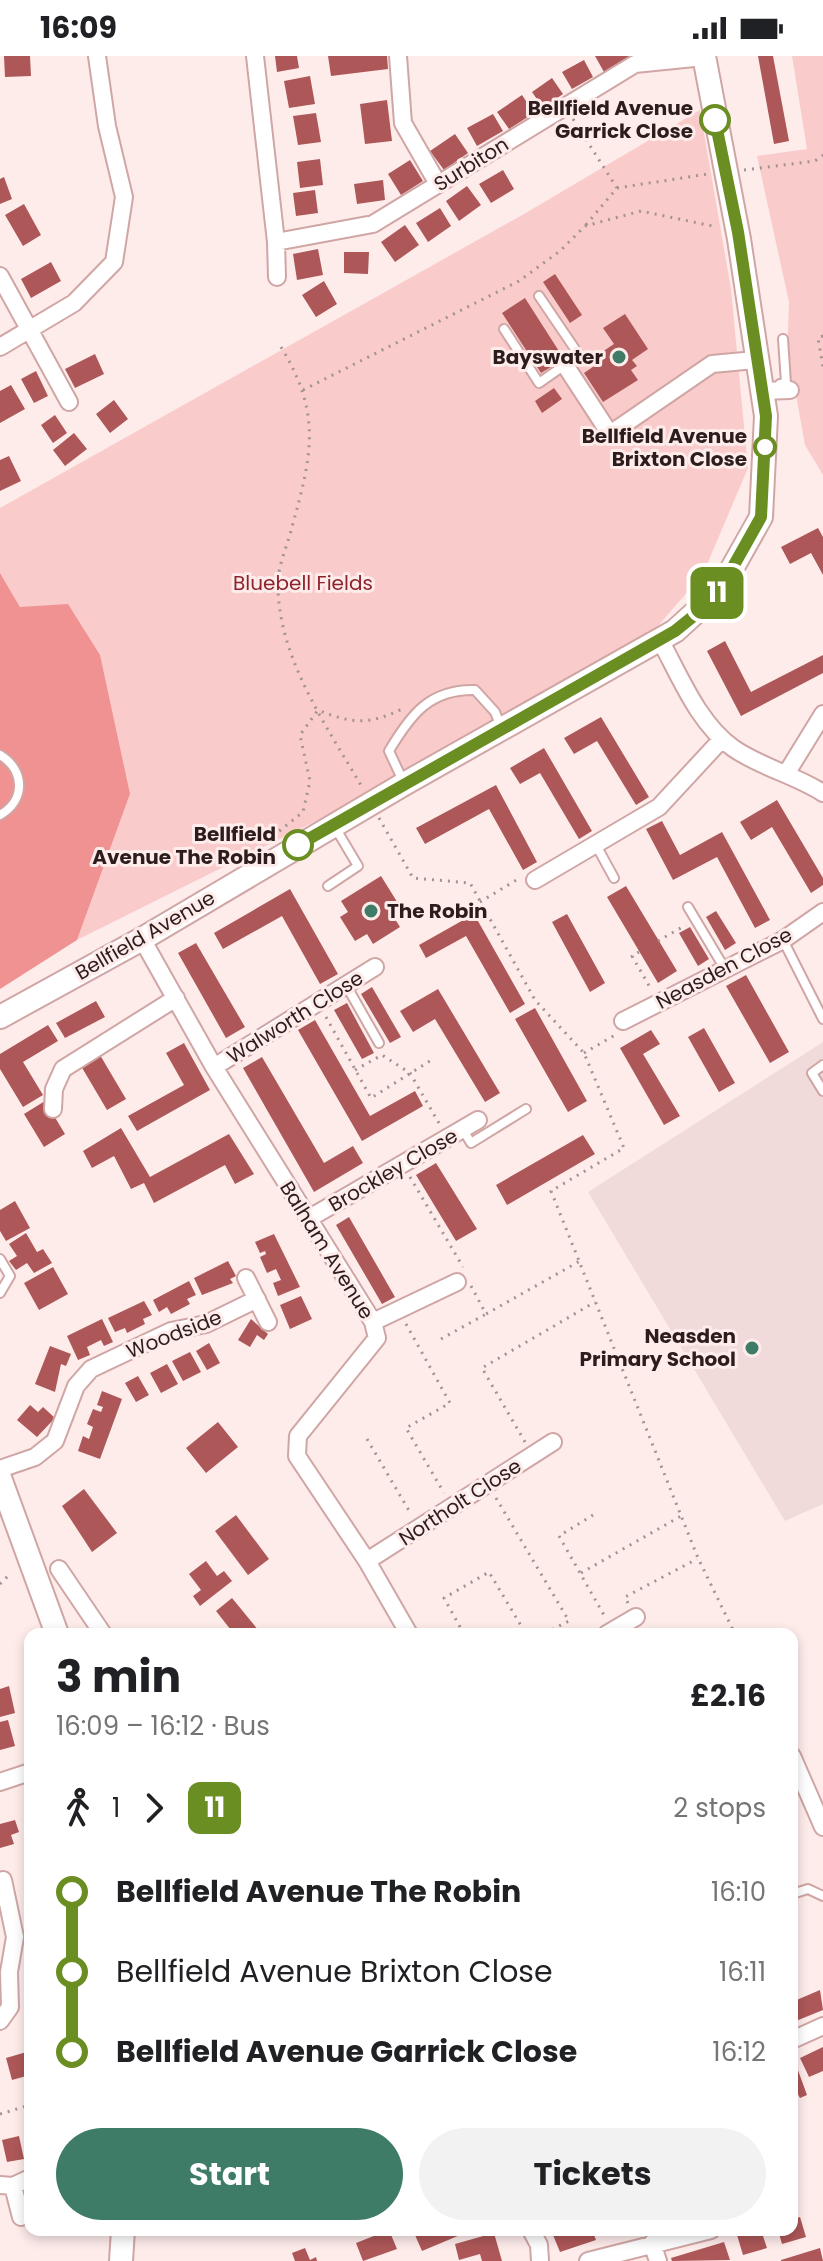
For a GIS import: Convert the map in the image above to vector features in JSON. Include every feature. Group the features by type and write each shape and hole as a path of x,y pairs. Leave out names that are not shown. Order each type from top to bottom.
{"street":[{"path":"0,347 74,303 114,262 124,197 107,126 97,56"},
{"path":"255,56 276,242 277,277"},
{"path":"398,56 403,123 438,184"},
{"name":"Surbiton","path":"276,242 373,224 635,64 704,57"},
{"name":"Bellfield Avenue","path":"0,1017 142,939 371,803 660,640 692,618 720,590 761,517 766,416 755,360 738,232 704,57"},
{"path":"0,276 69,402"},
{"path":"565,365 610,434 712,364 755,360"},
{"path":"761,388 790,390"},
{"path":"660,640 705,720 722,739 823,793"},
{"path":"786,774 823,714"},
{"path":"535,880 659,807 722,739"},
{"name":"Neasden Close","path":"623,1021 783,940 823,912"},
{"name":"Balham Avenue","path":"142,939 214,1067 373,1322 377,1338 298,1436 297,1456 367,1561 406,1628"},
{"name":"Walworth Close","path":"214,1067 375,967"},
{"path":"53,1109 54,1089 63,1069 176,998"},
{"name":"Brockley Close","path":"308,1219 478,1120"},
{"path":"246,1278 268,1322"},
{"path":"373,1322 461,1279"},
{"name":"Woodside","path":"0,1469 35,1457 55,1441 76,1386 91,1369 171,1331 206,1324 257,1299"},
{"name":"Northolt Close","path":"367,1561 553,1442"},
{"path":"0,1478 55,1628"},
{"path":"59,1569 99,1628"},
{"path":"617,1628 636,1617"},
{"path":"798,1770 823,1827"},
{"path":"0,1782 24,1774"},
{"path":"0,2021 10,2007 9,1972 15,1937 3,1892"},
{"path":"798,2037 823,2026"},
{"path":"6,2185 21,2217"},
{"path":"121,2261 123,2236"},
{"path":"534,2236 539,2245 540,2261"},
{"path":"588,2261 684,2236"},
{"path":"652,2243 658,2261"}],"lane":[{"path":"504,329 539,383 579,355 539,296"},
{"path":"761,388 786,383 783,339"},
{"path":"404,784 389,751 401,730 432,698 454,690 475,690 495,712 501,728"},
{"path":"0,755 16,769 20,780 16,801 0,815"},
{"path":"328,886 358,866 333,825"},
{"path":"596,845 614,878"},
{"path":"688,907 725,969"},
{"path":"783,940 823,1019"},
{"path":"346,985 379,1043"},
{"path":"823,1065 812,1073 823,1091"},
{"path":"462,1129 471,1143 526,1109"},
{"path":"0,1259 10,1276 0,1293"},
{"path":"798,1892 808,1889 823,1896"}],"path":[{"path":"303,390 519,281 560,251 585,226 617,188 565,106"},
{"path":"585,226 641,211 738,232"},
{"path":"823,336 818,338 823,367"},
{"path":"281,347 301,379 312,436 278,579 285,639 318,710 413,878 470,883 535,1000 584,1053 624,1148 551,1191 698,1558 732,1628"},
{"path":"318,710 344,721 378,721 403,709"},
{"path":"273,836 303,812 310,781 300,735 318,710"},
{"path":"480,902 522,877 535,880"},
{"path":"658,941 696,920"},
{"path":"639,952 632,956 659,1003"},
{"path":"318,1003 371,1098 433,1059"},
{"path":"584,1053 624,1029 623,1021"},
{"path":"355,1070 382,1055 410,1073 442,1128"},
{"path":"402,1163 463,1265 461,1279 486,1314"},
{"path":"441,1339 580,1261"},
{"path":"533,1455 482,1368 596,1301"},
{"path":"398,1310 450,1403 406,1428 452,1507"},
{"path":"367,1439 419,1528"},
{"path":"488,1484 569,1621 555,1628"},
{"path":"593,1515 559,1536 608,1628"},
{"path":"581,1573 681,1516"},
{"path":"636,1617 625,1597 698,1558"},
{"path":"461,1628 444,1598 489,1572 522,1628"},
{"path":"0,1584 11,1573"},
{"path":"0,2114 24,2107"}],"shaded area":[{"path":"0,573 20,607 68,604 100,655 130,794 77,940 0,989"},
{"name":"Neasden Primary School","path":"823,1042 823,1504 785,1521 588,1192"}],"green space":[{"path":"792,56 823,56 823,475 805,445 796,395 786,386 789,302 757,156 807,149"},
{"name":"Bluebell Fields","path":"700,110 731,289 748,468 703,574 657,627 346,806 77,940 130,794 0,573 0,508 524,214"}],"building":[{"path":"4,56 30,56 31,76 5,77"},
{"path":"275,56 297,56 299,68 277,72"},
{"path":"328,56 387,56 388,69 331,76"},
{"path":"595,56 630,56 604,72"},
{"path":"758,56 773,56 789,141 774,144"},
{"path":"584,60 593,77 572,89 562,72"},
{"path":"310,76 315,104 289,108 284,81"},
{"path":"552,78 563,94 543,108 532,92"},
{"path":"522,95 534,113 509,129 497,112"},
{"path":"387,100 392,141 365,144 360,104"},
{"path":"316,113 321,142 298,145 293,116"},
{"path":"493,114 503,131 477,146 467,128"},
{"path":"455,134 468,153 444,170 430,151"},
{"path":"320,159 323,185 300,188 297,162"},
{"path":"410,160 423,181 401,195 388,174"},
{"path":"503,170 514,189 491,203 479,184"},
{"path":"4,177 12,199 0,204 0,179"},
{"path":"383,180 385,200 357,204 354,184"},
{"path":"467,186 481,205 459,221 446,201"},
{"path":"315,190 318,213 296,216 293,193"},
{"path":"24,204 41,235 23,246 5,215"},
{"path":"440,208 451,226 428,242 416,223"},
{"path":"405,225 419,245 395,262 381,242"},
{"path":"318,249 323,275 297,280 293,254"},
{"path":"344,252 369,252 368,274 344,273"},
{"path":"51,262 61,281 31,298 21,279"},
{"path":"555,274 582,315 570,323 543,282"},
{"path":"324,281 337,304 316,317 302,295"},
{"path":"525,298 564,359 541,373 502,313"},
{"name":"Bayswater","path":"625,314 648,349 632,360 637,366 631,370 638,380 603,402 584,373 603,360 599,354 614,344 603,328"},
{"path":"95,354 104,374 75,388 65,369"},
{"path":"36,371 48,396 34,403 21,379"},
{"path":"11,385 25,409 0,423 0,391"},
{"path":"554,388 562,399 542,413 535,401"},
{"path":"114,400 128,419 110,433 96,414"},
{"path":"55,415 67,433 53,443 41,425"},
{"path":"74,433 87,449 65,466 53,450"},
{"path":"9,456 21,481 0,491 0,460"},
{"path":"818,528 823,537 823,575 811,553 790,564 781,547"},
{"path":"725,641 751,692 823,655 823,673 741,716 707,651"},
{"path":"601,717 649,797 636,805 597,741 574,754 564,738"},
{"path":"544,748 592,831 579,839 540,773 520,784 510,768"},
{"path":"496,785 537,862 523,870 489,809 425,844 416,828"},
{"path":"777,800 823,878 823,885 811,893 772,827 751,840 740,822"},
{"path":"662,821 680,855 722,832 770,920 755,928 717,857 673,880 646,829"},
{"path":"381,876 404,913 395,919 400,927 373,944 367,934 355,941 340,917 348,912 341,901"},
{"path":"626,886 677,971 658,983 607,897"},
{"path":"290,889 338,974 320,984 282,916 223,949 214,933"},
{"path":"716,911 736,943 725,950 706,917"},
{"path":"474,914 525,1004 510,1013 466,936 426,958 419,945"},
{"path":"567,914 605,983 590,992 552,922"},
{"path":"690,927 709,959 698,966 679,933"},
{"path":"196,943 245,1027 226,1038 178,953"},
{"path":"746,975 789,1052 770,1063 726,986"},
{"path":"372,987 401,1037 390,1043 361,994"},
{"path":"438,989 500,1093 485,1102 435,1019 413,1032 400,1011"},
{"path":"96,1001 105,1017 65,1038 56,1023"},
{"path":"347,1003 374,1053 362,1059 334,1010"},
{"path":"535,1008 587,1101 568,1112 515,1019"},
{"path":"315,1020 370,1116 415,1091 423,1106 362,1141 298,1030"},
{"path":"48,1025 58,1041 23,1062 43,1095 23,1107 0,1069 0,1054"},
{"path":"704,1028 735,1083 719,1092 688,1037"},
{"path":"651,1030 660,1044 643,1054 680,1116 664,1125 620,1048"},
{"path":"184,1043 210,1090 137,1131 128,1116 184,1085 166,1053"},
{"path":"100,1055 126,1099 107,1110 81,1066"},
{"path":"262,1057 324,1163 353,1146 363,1163 314,1192 243,1068"},
{"path":"45,1101 65,1134 44,1147 24,1114"},
{"path":"121,1128 150,1177 229,1134 254,1174 235,1184 225,1165 154,1203 144,1183 131,1189 114,1156 92,1168 83,1151"},
{"path":"583,1135 595,1154 507,1205 496,1185"},
{"path":"436,1163 477,1229 456,1241 416,1175"},
{"path":"15,1201 30,1228 6,1241 0,1231 0,1210"},
{"path":"349,1217 395,1297 382,1304 336,1225"},
{"path":"26,1233 37,1252 43,1249 52,1263 34,1273 27,1263 16,1270 9,1261 17,1256 9,1244"},
{"path":"274,1234 300,1287 278,1296 273,1283 281,1280 276,1269 267,1273 260,1257 266,1254 265,1251 260,1253 255,1242"},
{"path":"228,1261 236,1276 230,1279 233,1283 202,1295 194,1278"},
{"path":"53,1267 68,1294 39,1310 24,1283"},
{"path":"189,1281 196,1295 187,1299 190,1304 171,1314 167,1307 159,1312 153,1300"},
{"path":"301,1296 312,1319 290,1329 280,1305"},
{"path":"144,1301 152,1315 143,1319 145,1324 127,1333 125,1328 115,1332 108,1318"},
{"path":"102,1319 113,1342 104,1346 101,1340 87,1347 90,1355 78,1360 67,1336"},
{"path":"251,1319 268,1334 264,1340 257,1335 250,1347 238,1340"},
{"path":"209,1343 220,1363 207,1370 196,1351"},
{"path":"50,1346 71,1354 66,1366 61,1364 55,1392 35,1384"},
{"path":"190,1352 201,1372 183,1381 172,1361"},
{"path":"167,1364 178,1384 161,1393 150,1373"},
{"path":"138,1376 149,1395 136,1402 125,1383"},
{"path":"102,1391 122,1399 100,1459 78,1451 83,1436 89,1439 93,1427 87,1424 93,1409 101,1412 103,1407 97,1405"},
{"path":"30,1405 38,1412 43,1407 55,1418 37,1437 17,1420"},
{"path":"218,1422 238,1447 206,1473 186,1448"},
{"path":"84,1489 117,1533 92,1552 62,1506"},
{"path":"236,1515 269,1559 248,1575 215,1531"},
{"path":"206,1561 217,1576 224,1571 232,1581 200,1606 193,1596 201,1590 189,1574"},
{"path":"232,1598 257,1628 229,1628 216,1611"},
{"path":"9,1686 15,1713 0,1717 0,1689"},
{"path":"8,1720 15,1746 0,1750 0,1722"},
{"path":"15,1820 19,1832 11,1835 14,1844 0,1848 0,1824"},
{"path":"820,1990 823,2010 798,2020 798,1999"},
{"path":"823,2047 823,2071 809,2077 800,2058"},
{"path":"24,2053 24,2077 12,2080 6,2058"},
{"path":"798,2070 807,2095 800,2098 798,2094"},
{"path":"19,2136 24,2159 7,2162 2,2140"},
{"path":"798,2218 806,2237 782,2244 780,2236 798,2236"},
{"path":"374,2236 392,2236 397,2249 363,2261 356,2243"},
{"path":"415,2236 458,2236 422,2251"},
{"path":"495,2236 502,2261 482,2261 480,2254 459,2260 455,2244"},
{"path":"553,2236 594,2236 596,2240 560,2252"},
{"path":"737,2236 763,2236 767,2248 743,2255"},
{"path":"724,2242 730,2260 672,2261 671,2258"},
{"path":"305,2248 310,2260 316,2257 317,2261 295,2261 292,2253"},
{"path":"820,2248 823,2261 781,2261 781,2260"}],"bus line":[{"name":"11","path":"298,845 675,631 720,590 761,517 766,416 755,360 738,232 715,120"}],"place":[{"name":"Bellfield Avenue Garrick Close","path":"715,120"},
{"name":"Bayswater","path":"619,357"},
{"name":"Bellfield Avenue Brixton Close","path":"765,447"},
{"name":"Bellfield Avenue The Robin","path":"298,845"},
{"name":"The Robin","path":"371,911"},
{"name":"Neasden Primary School","path":"752,1348"}]}
